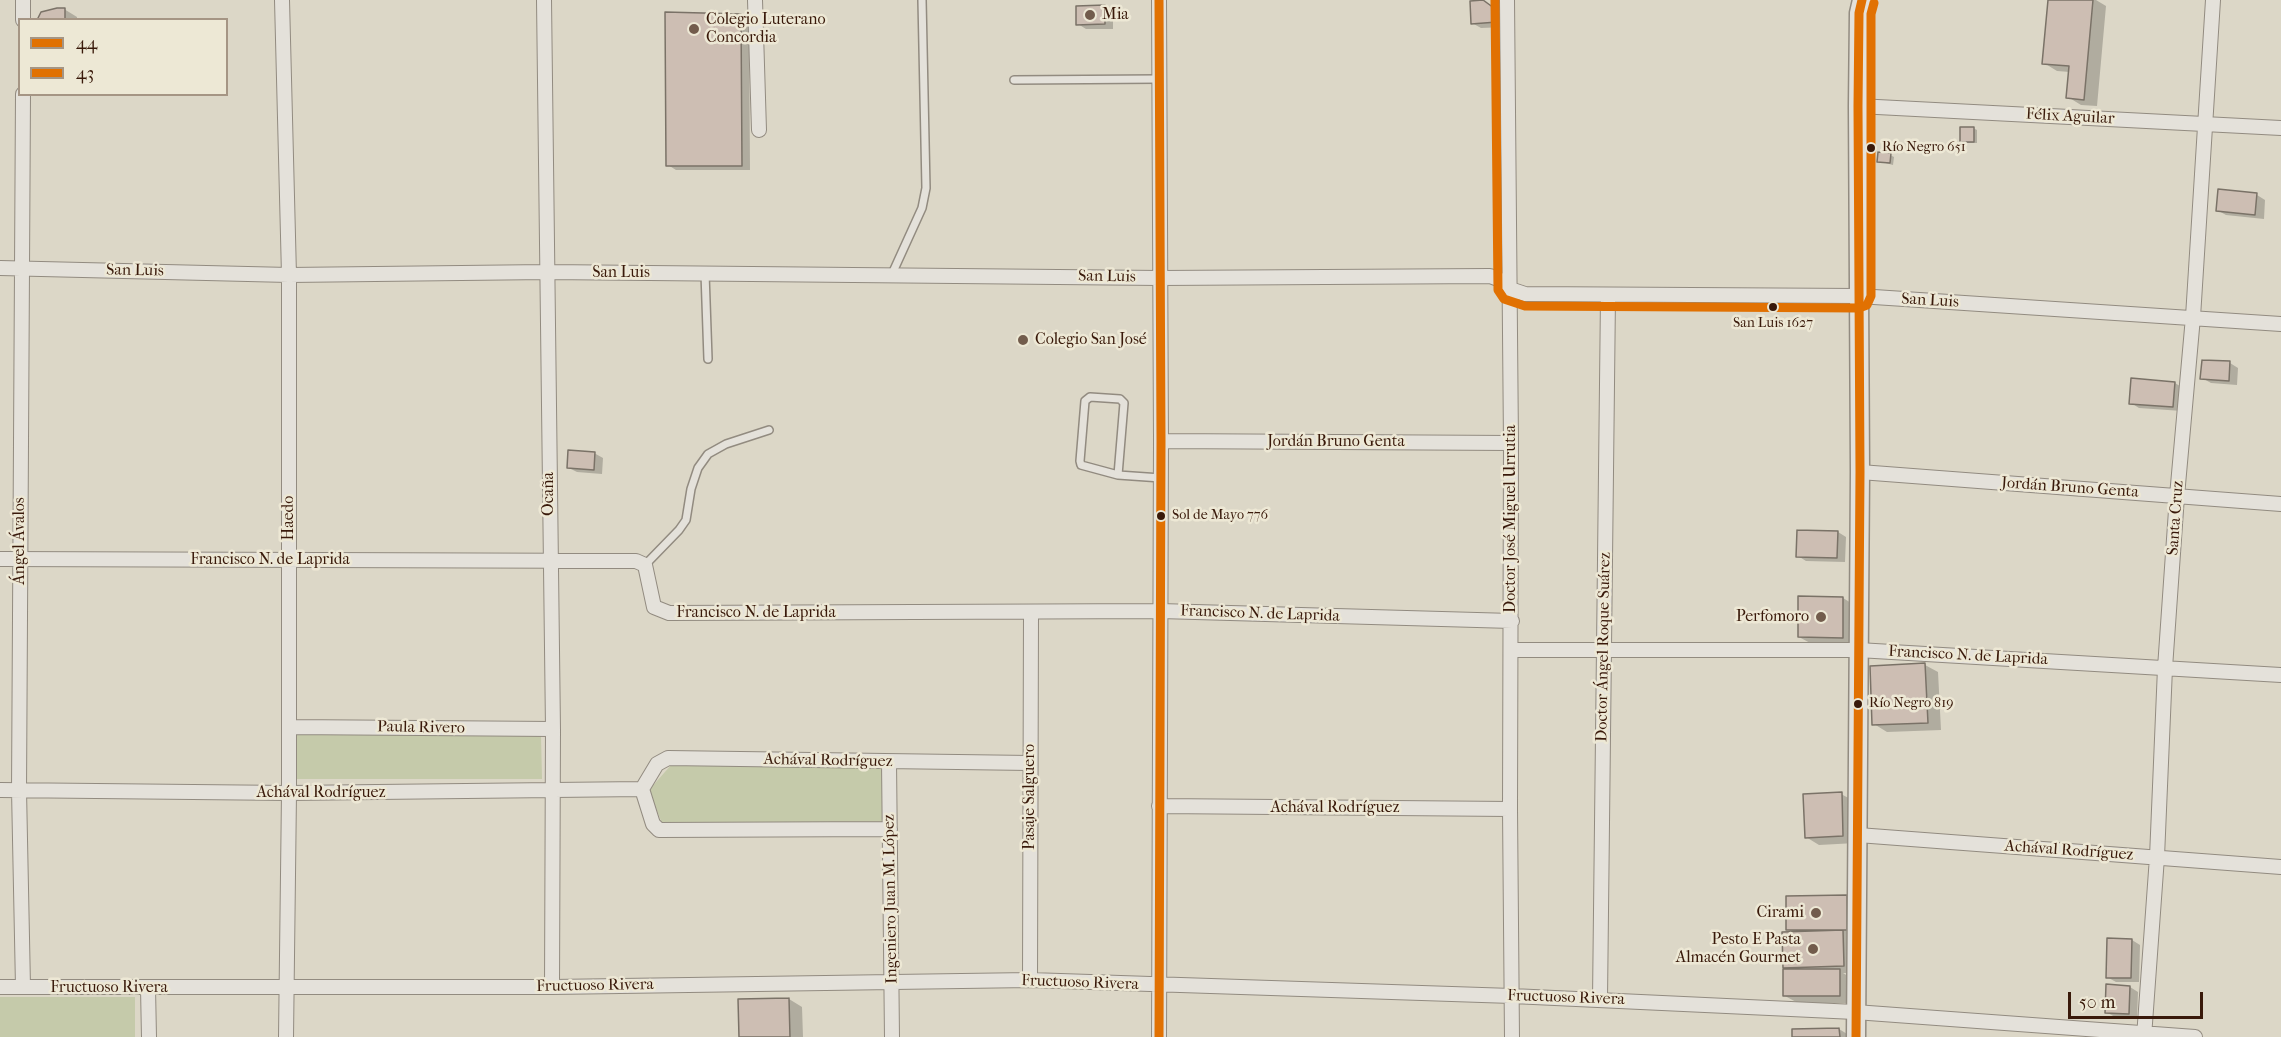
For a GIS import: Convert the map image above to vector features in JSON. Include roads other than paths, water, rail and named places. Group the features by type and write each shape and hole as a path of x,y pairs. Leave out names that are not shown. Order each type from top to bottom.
{"street":[{"path":"23,0 23,18"},
{"name":"Haedo","path":"282,0 289,275 289,793 286,1037"},
{"name":"Ocaña","path":"544,0 553,729 552,987"},
{"path":"755,0 759,130"},
{"path":"1159,0 1161,441 1159,1037"},
{"name":"Doctor José Miguel Urrutia","path":"1507,0 1512,621 1510,809 1512,1037"},
{"path":"1856,1037 1860,472 1858,106 1859,13 1862,0"},
{"name":"Santa Cruz","path":"2144,1035 2157,857 2165,668 2193,317 2213,0"},
{"name":"Ángel Ávalos","path":"22,987 19,790 23,96"},
{"name":"Félix Aguilar","path":"1858,106 2281,128"},
{"name":"San Luis","path":"0,268 289,275 547,272 1160,278 1490,276 1498,279 1510,289 1525,294 1858,296 2281,324"},
{"name":"Doctor Ángel Roque Suárez","path":"1600,999 1608,296"},
{"name":"Jordán Bruno Genta","path":"1161,441 1511,443"},
{"name":"Jordán Bruno Genta","path":"1860,472 2281,504"},
{"name":"Francisco N. de Laprida","path":"0,559 636,561 645,565 654,607 669,614 1160,611 1512,621"},
{"name":"Pasaje Salguero","path":"1030,980 1031,613"},
{"name":"Francisco N. de Laprida","path":"1511,650 1858,650 2281,675"},
{"name":"Paula Rivero","path":"289,727 553,729"},
{"name":"Achával Rodríguez","path":"0,790 289,793 642,789 657,764 668,758 1030,763"},
{"name":"Ingeniero Juan M. López","path":"889,762 892,1037"},
{"path":"642,789 653,824 659,830 890,829"},
{"name":"Achával Rodríguez","path":"1159,806 1510,809"},
{"name":"Achával Rodríguez","path":"1858,835 2281,867"},
{"name":"Fructuoso Rivera","path":"0,987 286,989 1030,980 1600,999 1856,1012 2195,1037"},
{"path":"148,988 148,1037"}],"lane":[{"path":"892,274 921,208 926,188 922,0"},
{"path":"1014,80 1159,79"},
{"path":"705,273 708,360"},
{"path":"1118,475 1124,403 1120,399 1090,397 1085,401 1080,461 1085,467 1118,475 1161,478"},
{"path":"645,565 686,520 691,489 698,468 708,454 726,444 770,430"}],"place":[{"name":"Mia","path":"1090,15"},
{"name":"Colegio Luterano Concordia","path":"694,29"},
{"name":"Río Negro 651","path":"1871,148"},
{"name":"San Luis 1627","path":"1773,307"},
{"name":"Colegio San José","path":"1023,340"},
{"name":"Sol de Mayo 776","path":"1161,516"},
{"name":"Perfomoro","path":"1821,617"},
{"name":"Río Negro 819","path":"1858,704"},
{"name":"Cirami","path":"1816,913"},
{"name":"Pesto E Pasta Almacén Gourmet","path":"1813,949"}]}
